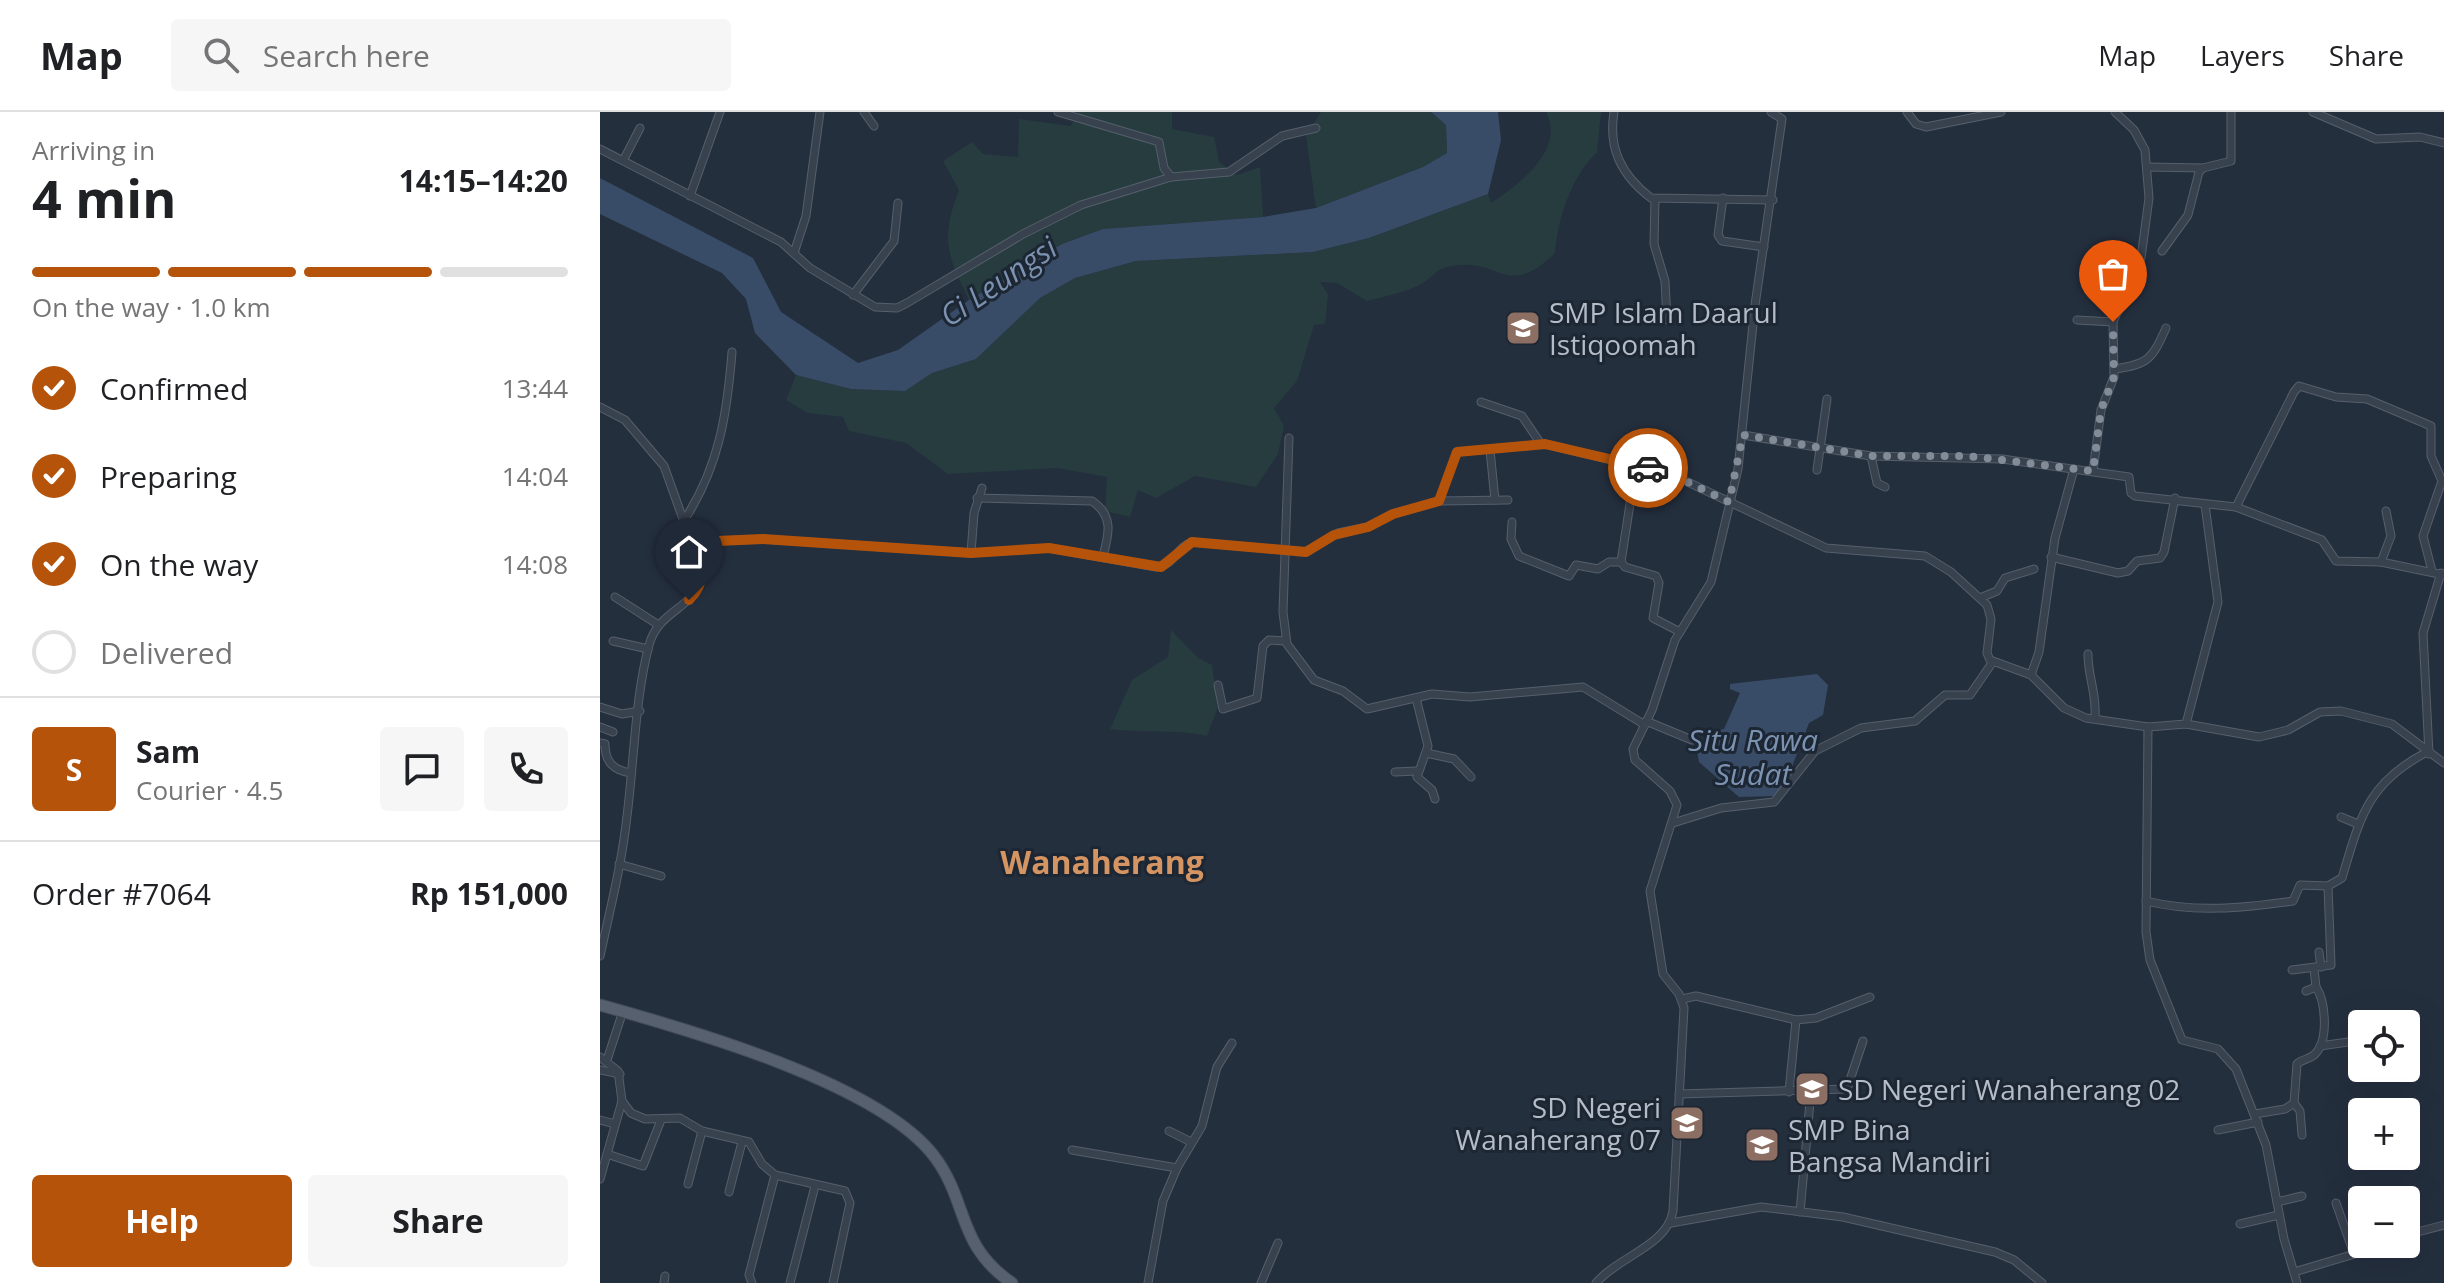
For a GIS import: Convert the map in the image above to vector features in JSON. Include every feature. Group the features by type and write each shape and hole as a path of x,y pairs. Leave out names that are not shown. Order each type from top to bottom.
{"main road":[{"path":"600,1005 768,1060 836,1086 873,1106 936,1158 973,1245 992,1268 1011,1283"}],"street":[{"path":"690,196 720,112"},
{"path":"794,253 806,216 820,112"},
{"path":"864,112 874,126"},
{"path":"1058,112 1159,142 1164,168 1171,177"},
{"path":"1614,112 1611,141 1614,153 1633,181 1655,199 1773,200"},
{"path":"1671,1223 1682,999 1663,974 1650,891 1677,811 1674,796 1640,766 1634,755 1635,743 1646,723 1680,632 1711,582 1729,502 1743,435 1764,247 1783,116 1771,112"},
{"path":"1907,112 1916,124 1926,127 2001,112"},
{"path":"2093,471 2101,410 2115,369 2113,322 2141,258 2149,198 2147,167 2140,139 2115,112"},
{"path":"2147,167 2203,168 2231,161 2231,112"},
{"path":"2313,112 2376,139 2420,137 2444,143"},
{"path":"624,159 640,128"},
{"path":"600,149 781,242 853,295 875,307 897,308 1051,218 1081,205 1171,177 1229,172 1282,136 1316,128"},
{"path":"2162,251 2188,215 2195,179 2203,168"},
{"path":"1723,198 1719,238 1724,242 1764,247"},
{"path":"1655,199 1654,244 1665,281 1667,320"},
{"path":"853,295 894,241 898,203"},
{"path":"2077,320 2113,322"},
{"path":"2115,369 2138,365 2149,359 2166,328"},
{"path":"685,519 710,476 721,442 732,352"},
{"path":"2236,507 2299,386 2336,397 2367,399 2396,413 2424,420 2432,429 2431,456 2442,481 2423,536 2439,573 2423,633 2428,753"},
{"path":"1817,470 1827,399"},
{"path":"1481,402 1522,416 1541,444"},
{"path":"600,407 625,420 649,446 668,474 703,571 699,589 657,624 648,649 619,864 600,956"},
{"path":"2432,429 2444,428"},
{"path":"1743,435 1871,456 1968,456 2129,477 2131,493 2135,496 2236,507 2322,540 2336,561 2381,562 2439,573"},
{"path":"1289,438 1283,612 1286,641 1294,658 1314,680 1343,691 1365,708 1416,698 1589,687 1646,723 1692,740"},
{"path":"1439,501 1457,452 1541,444 1671,474 1826,548 1925,556 1980,598 1991,619 1987,653 1992,663 2031,675 2064,708 2095,719 2148,727 2186,724 2259,737 2288,730 2320,712 2341,711 2392,724 2444,763"},
{"path":"1490,450 1495,500"},
{"path":"1871,456 1875,481 1885,487"},
{"path":"1636,465 1621,562 1625,567 1656,576 1659,583 1653,618 1680,632"},
{"path":"2031,675 2039,652 2051,557 2074,469"},
{"path":"971,553 977,498 982,488"},
{"path":"977,498 1092,501 1103,510 1109,524 1103,556"},
{"path":"2051,557 2118,573 2128,571 2137,561 2160,558 2164,552 2175,498"},
{"path":"694,542 763,539 971,553 1049,548 1161,567 1192,542 1311,551 1334,535 1368,527 1393,514 1439,501 1508,500"},
{"path":"2186,724 2218,602 2205,505"},
{"path":"2381,562 2391,536 2386,511"},
{"path":"1512,522 1511,539 1519,556 1552,571 1573,575 1576,565 1598,569 1609,562 1621,562"},
{"path":"1980,598 1997,591 2005,578 2034,569"},
{"path":"615,597 657,624"},
{"path":"1218,685 1223,709 1257,698 1263,646 1269,640 1286,641"},
{"path":"613,641 648,649"},
{"path":"2088,654 2088,671 2096,689 2095,719"},
{"path":"1673,823 1721,808 1774,802 1815,751 1861,728 1915,721 1945,695 1970,695 1992,663"},
{"path":"1416,698 1426,736 1426,753 1417,771 1418,781 1432,790 1435,799"},
{"path":"600,707 622,714 640,711"},
{"path":"600,727 613,732"},
{"path":"2148,727 2146,901 2150,960 2182,1040 2225,1053 2257,1118 2297,1283"},
{"path":"600,743 605,744 605,756 611,766 631,773"},
{"path":"1426,753 1459,762 1471,777"},
{"path":"2146,901 2179,909 2219,909 2293,901 2300,885 2328,886 2342,878 2358,824 2383,782 2396,769 2428,753"},
{"path":"1395,772 1417,771"},
{"path":"2341,817 2358,824"},
{"path":"619,864 661,876"},
{"path":"2292,970 2318,968 2333,962 2328,886"},
{"path":"2302,1135 2298,1119 2300,1113 2294,1103 2297,1064 2314,1055 2320,1046 2324,1011 2316,987 2319,952"},
{"path":"2306,991 2316,987"},
{"path":"1682,999 1696,996 1796,1020 1816,1018 1870,997"},
{"path":"600,1179 622,1101 620,1074 603,1059 623,1011"},
{"path":"1789,1092 1796,1020"},
{"path":"1679,1094 1789,1092 1850,1087 1863,1041"},
{"path":"2320,1046 2348,1042"},
{"path":"1148,1283 1163,1201 1177,1168 1206,1116 1217,1067 1232,1043"},
{"path":"600,1070 620,1074"},
{"path":"1800,1212 1811,1091"},
{"path":"622,1101 638,1117 661,1120"},
{"path":"2218,1130 2285,1109 2294,1103"},
{"path":"607,1154 643,1166 661,1120 667,1116 680,1118 702,1131 753,1144 759,1160 775,1175 845,1191 850,1203 833,1283"},
{"path":"600,1120 615,1124"},
{"path":"688,1184 702,1131"},
{"path":"1169,1131 1191,1142"},
{"path":"729,1192 742,1142"},
{"path":"1072,1150 1177,1168"},
{"path":"752,1283 749,1275 775,1175"},
{"path":"790,1283 815,1186"},
{"path":"2277,1202 2302,1196"},
{"path":"2336,1203 2348,1237"},
{"path":"1596,1283 1614,1264 1652,1243 1671,1223 1761,1207 1880,1225 1939,1242 1995,1252 2014,1260 2042,1283"},
{"path":"2240,1224 2279,1215"},
{"path":"2420,1231 2444,1225"},
{"path":"1261,1283 1278,1243"},
{"path":"2294,1272 2348,1256"}],"green space":[{"path":"1078,112 1172,112 1172,129 1214,137 1219,162 1237,175 1260,167 1263,217 1103,229 1062,244 969,300 955,270 949,246 949,221 959,190 943,161 972,142 983,154 1018,157 1019,119 1071,126"},
{"path":"1321,112 1431,112 1446,125 1447,154 1423,167 1316,208 1306,136"},
{"path":"1546,112 1601,112 1597,152 1580,173 1567,199 1555,253 1538,267 1513,276 1479,266 1447,267 1415,287 1367,301 1337,283 1320,282 1328,294 1325,324 1314,325 1297,381 1274,408 1284,426 1278,454 1256,487 1195,476 1156,498 1138,490 1130,517 1105,511 1107,477 1058,468 948,474 906,443 849,431 843,417 808,413 786,400 796,375 851,389 905,391 932,373 976,359 1040,298 1075,278 1136,261 1313,252 1369,238 1488,194 1491,203 1526,176 1545,153 1550,140"},
{"path":"1171,630 1198,658 1212,665 1218,707 1207,736 1110,729 1132,680 1168,657"}],"water":[{"path":"1431,112 1498,112 1501,140 1488,194 1369,238 1313,252 1136,261 1075,278 1040,298 976,359 932,373 905,391 851,389 796,375 755,333 746,299 722,273 600,214 600,178 753,258 781,312 858,363 898,350 969,300 1062,244 1103,229 1263,217 1316,208 1423,167 1447,153 1446,125"},
{"name":"Situ Rawa Sudat","path":"1817,674 1828,685 1823,715 1809,723 1784,787 1774,796 1739,797 1699,762 1697,751 1707,732 1724,729 1740,693 1730,689 1730,684"}],"way so far":[{"path":"1648,468 1671,474 1729,502 1743,435 1871,456 1903,459 1968,456 2093,471 2101,410 2114,377 2113,322"}],"place":[{"name":"SMP Islam Daarul Istiqoomah","path":"1523,328"},
{"name":"SD Negeri Wanaherang 02","path":"1812,1089"},
{"name":"SD Negeri Wanaherang 07","path":"1687,1123"},
{"name":"SMP Bina Bangsa Mandiri","path":"1762,1145"}],"district":[{"name":"Wanaherang","path":"1102,861"}],"route":[{"path":"689,600 699,589 703,575 694,542 763,539 840,545 893,545 971,553 1049,548 1161,567 1169,564 1189,542 1287,551 1314,550 1338,533 1375,525 1393,514 1439,501 1457,452 1545,444 1648,468"}],"water label":[{"name":"Ci Leungsi","path":"998,281"}]}
